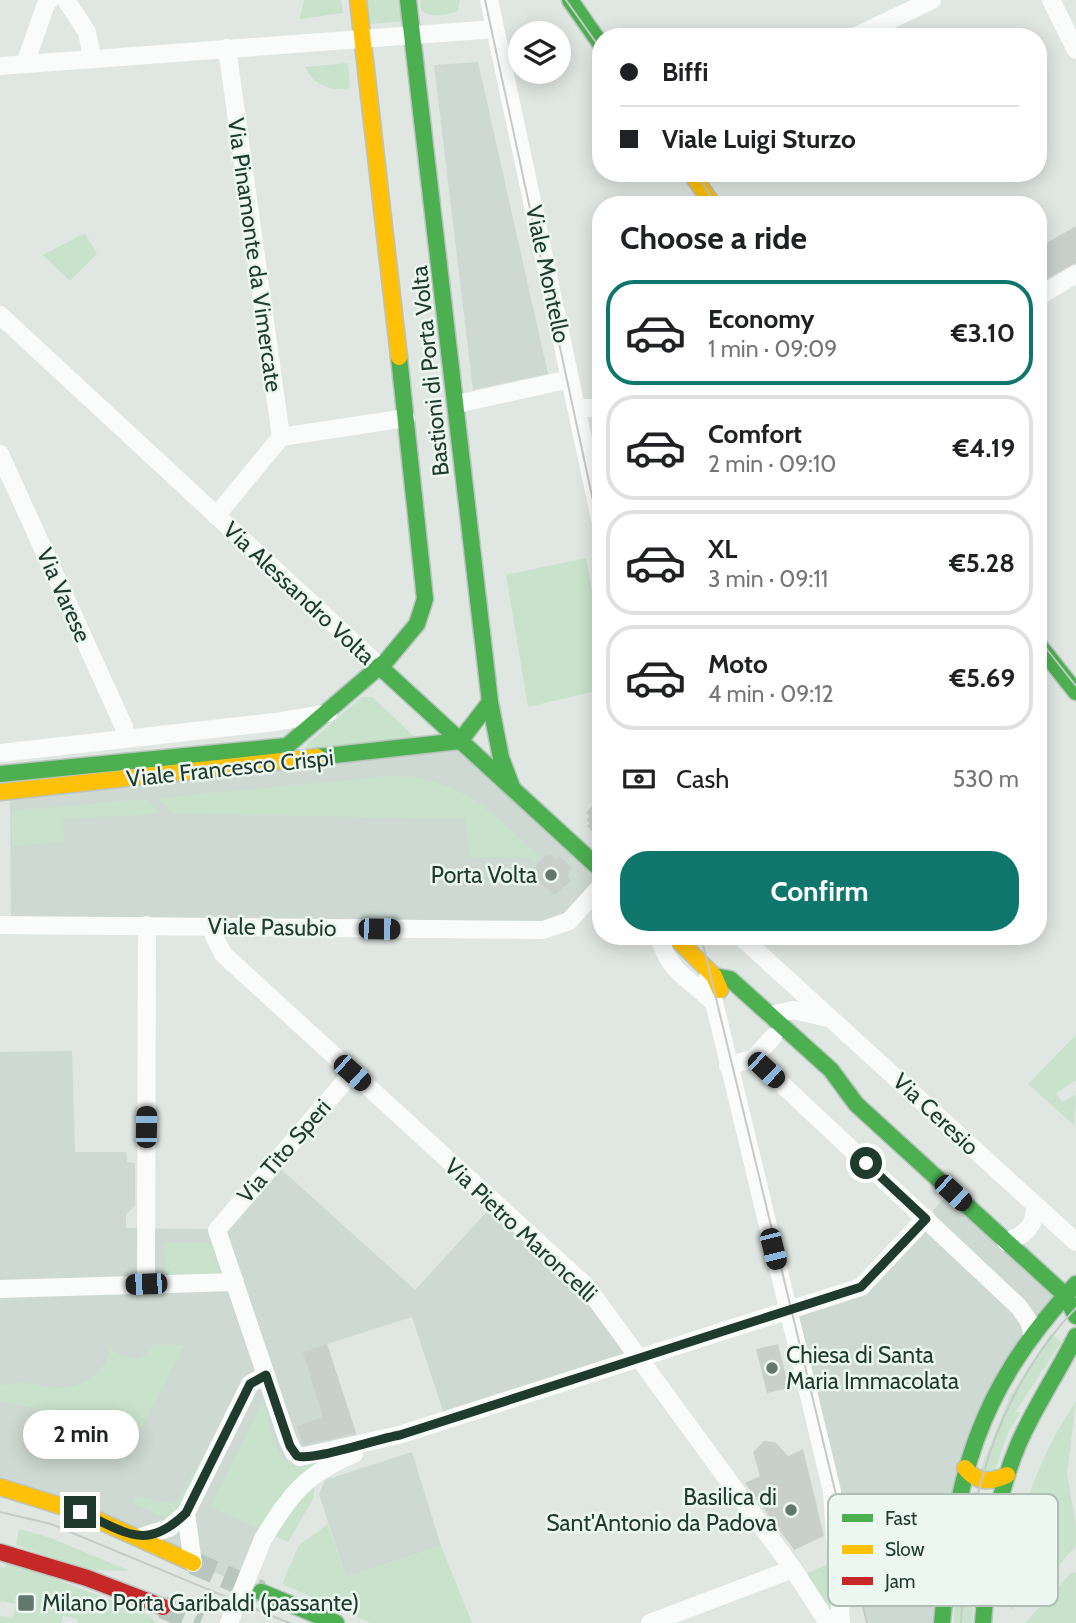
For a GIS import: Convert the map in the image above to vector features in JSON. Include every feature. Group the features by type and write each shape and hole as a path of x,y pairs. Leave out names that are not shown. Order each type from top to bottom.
{"main road":[{"name":"Bastioni di Porta Volta","path":"358,0 424,582 424,609 412,630 379,666"},
{"name":"Bastioni di Porta Volta","path":"408,0 490,702 500,758 512,787"},
{"path":"570,0 592,32"},
{"path":"1047,655 1076,692"},
{"name":"Viale Francesco Crispi","path":"0,774 278,748 296,741 379,666"},
{"name":"Via Alessandro Volta","path":"379,666 592,862"},
{"path":"460,741 483,715 490,702"},
{"name":"Viale Francesco Crispi","path":"0,792 460,741"},
{"path":"683,945 709,972 718,988 781,1038"},
{"path":"709,972 730,979 771,1015 781,1038"},
{"name":"Via Ceresio","path":"781,1038 831,1070 856,1104 1006,1242 1072,1292"},
{"path":"958,1494 990,1396 1032,1334 1072,1292"},
{"path":"1072,1292 1076,1316"},
{"path":"1001,1494 1022,1435 1076,1336"},
{"path":"1040,1405 1076,1362"},
{"path":"965,1468 970,1476 980,1481 997,1480 1007,1475"},
{"path":"0,1487 58,1503 141,1537 193,1563"},
{"path":"0,1552 87,1578 163,1607"},
{"path":"261,1592 336,1623"}],"street":[{"path":"26,64 46,4 50,0"},
{"path":"66,0 87,32 92,57"},
{"name":"Viale Montello","path":"489,0 592,482"},
{"path":"873,28 932,0"},
{"path":"1052,2 1076,50"},
{"path":"0,66 92,57 495,29"},
{"name":"Via Pinamonte da Vimercate","path":"227,48 281,437"},
{"path":"1047,292 1076,274"},
{"name":"Via Alessandro Volta","path":"0,315 379,666"},
{"path":"457,404 570,379"},
{"path":"576,408 592,408"},
{"path":"216,516 265,453 281,437 406,418"},
{"name":"Via Varese","path":"0,454 124,727 125,738"},
{"name":"Viale Francesco Crispi","path":"0,753 328,713"},
{"name":"Viale Pasubio","path":"0,925 543,930 569,921 592,896"},
{"path":"146,1284 148,925"},
{"name":"Via Pietro Maroncelli","path":"214,926 214,936 223,954 587,1287 793,1569 828,1623"},
{"path":"661,945 671,967 714,1003"},
{"name":"Via Ceresio","path":"749,945 817,1010 837,1023 1076,1242"},
{"path":"709,972 728,1066 832,1494"},
{"path":"771,1015 793,1010 817,1010"},
{"path":"728,1066 754,1058 781,1038 793,1018 817,1010"},
{"path":"754,1058 1019,1307 1030,1323 1032,1334"},
{"name":"Via Tito Speri","path":"235,1282 217,1230 352,1073"},
{"path":"1006,1242 1020,1236 1032,1225 1035,1205"},
{"path":"229,1623 263,1539 292,1493 306,1480 340,1460 400,1435 861,1287 926,1219"},
{"path":"0,1289 235,1282 290,1446 297,1456 310,1457 365,1441 400,1435"},
{"path":"141,1537 169,1528 186,1513 250,1384 266,1375"},
{"path":"186,1513 193,1563"},
{"path":"650,1623 793,1569"}],"shaded area":[{"path":"478,62 548,374 473,390 434,65"},
{"path":"459,742 592,863 592,893 554,926 11,925 10,792"},
{"path":"72,1051 75,1152 126,1152 127,1162 135,1163 135,1206 126,1214 126,1228 216,1229 273,1162 415,1290 493,1205 587,1287 639,1358 446,1420 412,1317 327,1344 362,1451 318,1470 243,1584 0,1486 0,1052"},
{"path":"949,1193 1063,1295 994,1385 969,1494 834,1494 788,1311 861,1287"},
{"path":"412,1452 441,1546 346,1577 319,1494 325,1480"},
{"path":"862,1606 944,1606 940,1623 866,1623"}],"green space":[{"path":"304,0 341,0 343,13 300,19"},
{"path":"361,0 402,0 406,21 370,24"},
{"path":"420,0 460,0 458,11 429,15 421,10"},
{"path":"348,63 350,88 343,89 318,83 305,67"},
{"path":"85,233 97,254 70,281 43,255"},
{"path":"586,558 592,591 592,692 528,707 506,575"},
{"path":"362,697 372,697 421,743 305,750 308,743"},
{"path":"391,776 437,782 456,790 490,812 540,857 534,862 528,857 469,857 465,819 173,813 157,798"},
{"path":"146,799 161,813 63,819 64,842 12,846 12,811"},
{"path":"1076,1035 1076,1080 1056,1093 1062,1102 1076,1095 1074,1125 1028,1084"},
{"path":"164,1243 210,1243 220,1273 165,1275"},
{"path":"1051,1333 1061,1342 1016,1411 1020,1413 1008,1433 995,1470 979,1473 1010,1396"},
{"path":"110,1345 114,1352 137,1359 148,1353 153,1345 185,1345 140,1430 0,1401 0,1386 13,1383 59,1388 82,1383 104,1364"},
{"path":"263,1401 276,1445 285,1459 298,1464 320,1462 296,1479 261,1530 210,1507"},
{"path":"1076,1401 1067,1474 1076,1525 1076,1546 1058,1566 1058,1494 1030,1494 1061,1425"},
{"path":"202,1456 204,1461 173,1516 168,1519 132,1503 134,1496 172,1504 179,1499"},
{"path":"314,1482 314,1497 288,1542 274,1536 293,1507"},
{"path":"328,1524 346,1577 441,1546 472,1623 371,1623 282,1584 299,1545"},
{"path":"19,1529 51,1538 130,1571 85,1570 16,1545"},
{"path":"7,1560 149,1615 156,1623 77,1623 78,1619 63,1616 61,1623 0,1623 0,1616 13,1618 16,1604 1,1601 0,1605 0,1567 5,1568"},
{"path":"828,1564 828,1606 804,1575"},
{"path":"1072,1572 1076,1573 1076,1623 1025,1623 1041,1606 1058,1606 1058,1587"},
{"path":"828,1606 836,1606 836,1616"},
{"path":"954,1606 973,1606 972,1623 954,1623"}],"building":[{"path":"1076,226 1076,263 1047,279 1047,243"},
{"path":"592,806 592,831 587,826 590,823 586,820 590,816 586,813"},
{"name":"Porta Volta","path":"552,855 556,860 559,856 571,867 568,876 571,881 554,895 530,873 545,856"},
{"path":"327,1344 356,1433 303,1445 297,1426 323,1417 303,1352"},
{"name":"Chiesa di Santa Maria Immacolata","path":"778,1344 789,1388 767,1393 756,1349"},
{"name":"Basilica di Sant'Antonio da Padova","path":"764,1441 775,1442 788,1456 803,1449 824,1536 794,1550 745,1483 760,1476 753,1452"}],"tunnel":[{"path":"193,1563 261,1592"},
{"path":"163,1607 200,1623"}],"tram line":[{"path":"485,0 592,496"},
{"path":"566,0 592,37"},
{"path":"702,182 711,196"},
{"path":"1047,649 1076,686"},
{"path":"703,945 836,1494"},
{"path":"978,1494 989,1454 1024,1377 1048,1341 1076,1308"},
{"path":"0,1512 51,1524 289,1623"},
{"path":"863,1606 867,1623"},
{"path":"961,1623 962,1606"}],"traffic: fast":[{"path":"408,0 490,702 501,758 512,787"},
{"path":"570,0 592,32"},
{"path":"0,774 287,746 387,660 417,624 425,599 399,357"},
{"path":"1047,655 1076,692"},
{"path":"379,666 592,862"},
{"path":"460,741 490,702"},
{"path":"317,757 460,741"},
{"path":"714,976 730,979 831,1070 856,1104 1065,1295 1076,1316"},
{"path":"961,1494 976,1440 992,1401 1014,1363 1076,1284"},
{"path":"1002,1494 1018,1445 1031,1417 1076,1336"},
{"path":"261,1592 336,1623"},
{"path":"942,1623 944,1606"},
{"path":"983,1623 984,1606"}],"traffic: slow":[{"path":"358,0 399,357"},
{"path":"697,182 707,196"},
{"path":"0,792 317,757"},
{"path":"683,945 714,976 720,990"},
{"path":"965,1468 974,1477 984,1480 1007,1475"},
{"path":"0,1487 80,1512 193,1563"}],"traffic: jam":[{"path":"0,1552 87,1578 163,1607"}],"place":[{"name":"Porta Volta","path":"551,875"},
{"name":"Chiesa di Santa Maria Immacolata","path":"772,1368"},
{"name":"Basilica di Sant'Antonio da Padova","path":"791,1510"},
{"name":"Milano Porta Garibaldi (passante)","path":"26,1603"}],"route":[{"path":"80,1512 141,1537 149,1537 173,1526 186,1513 250,1384 266,1375 290,1446 297,1456 310,1457 365,1441 400,1435 861,1287 926,1219 866,1163"}]}
